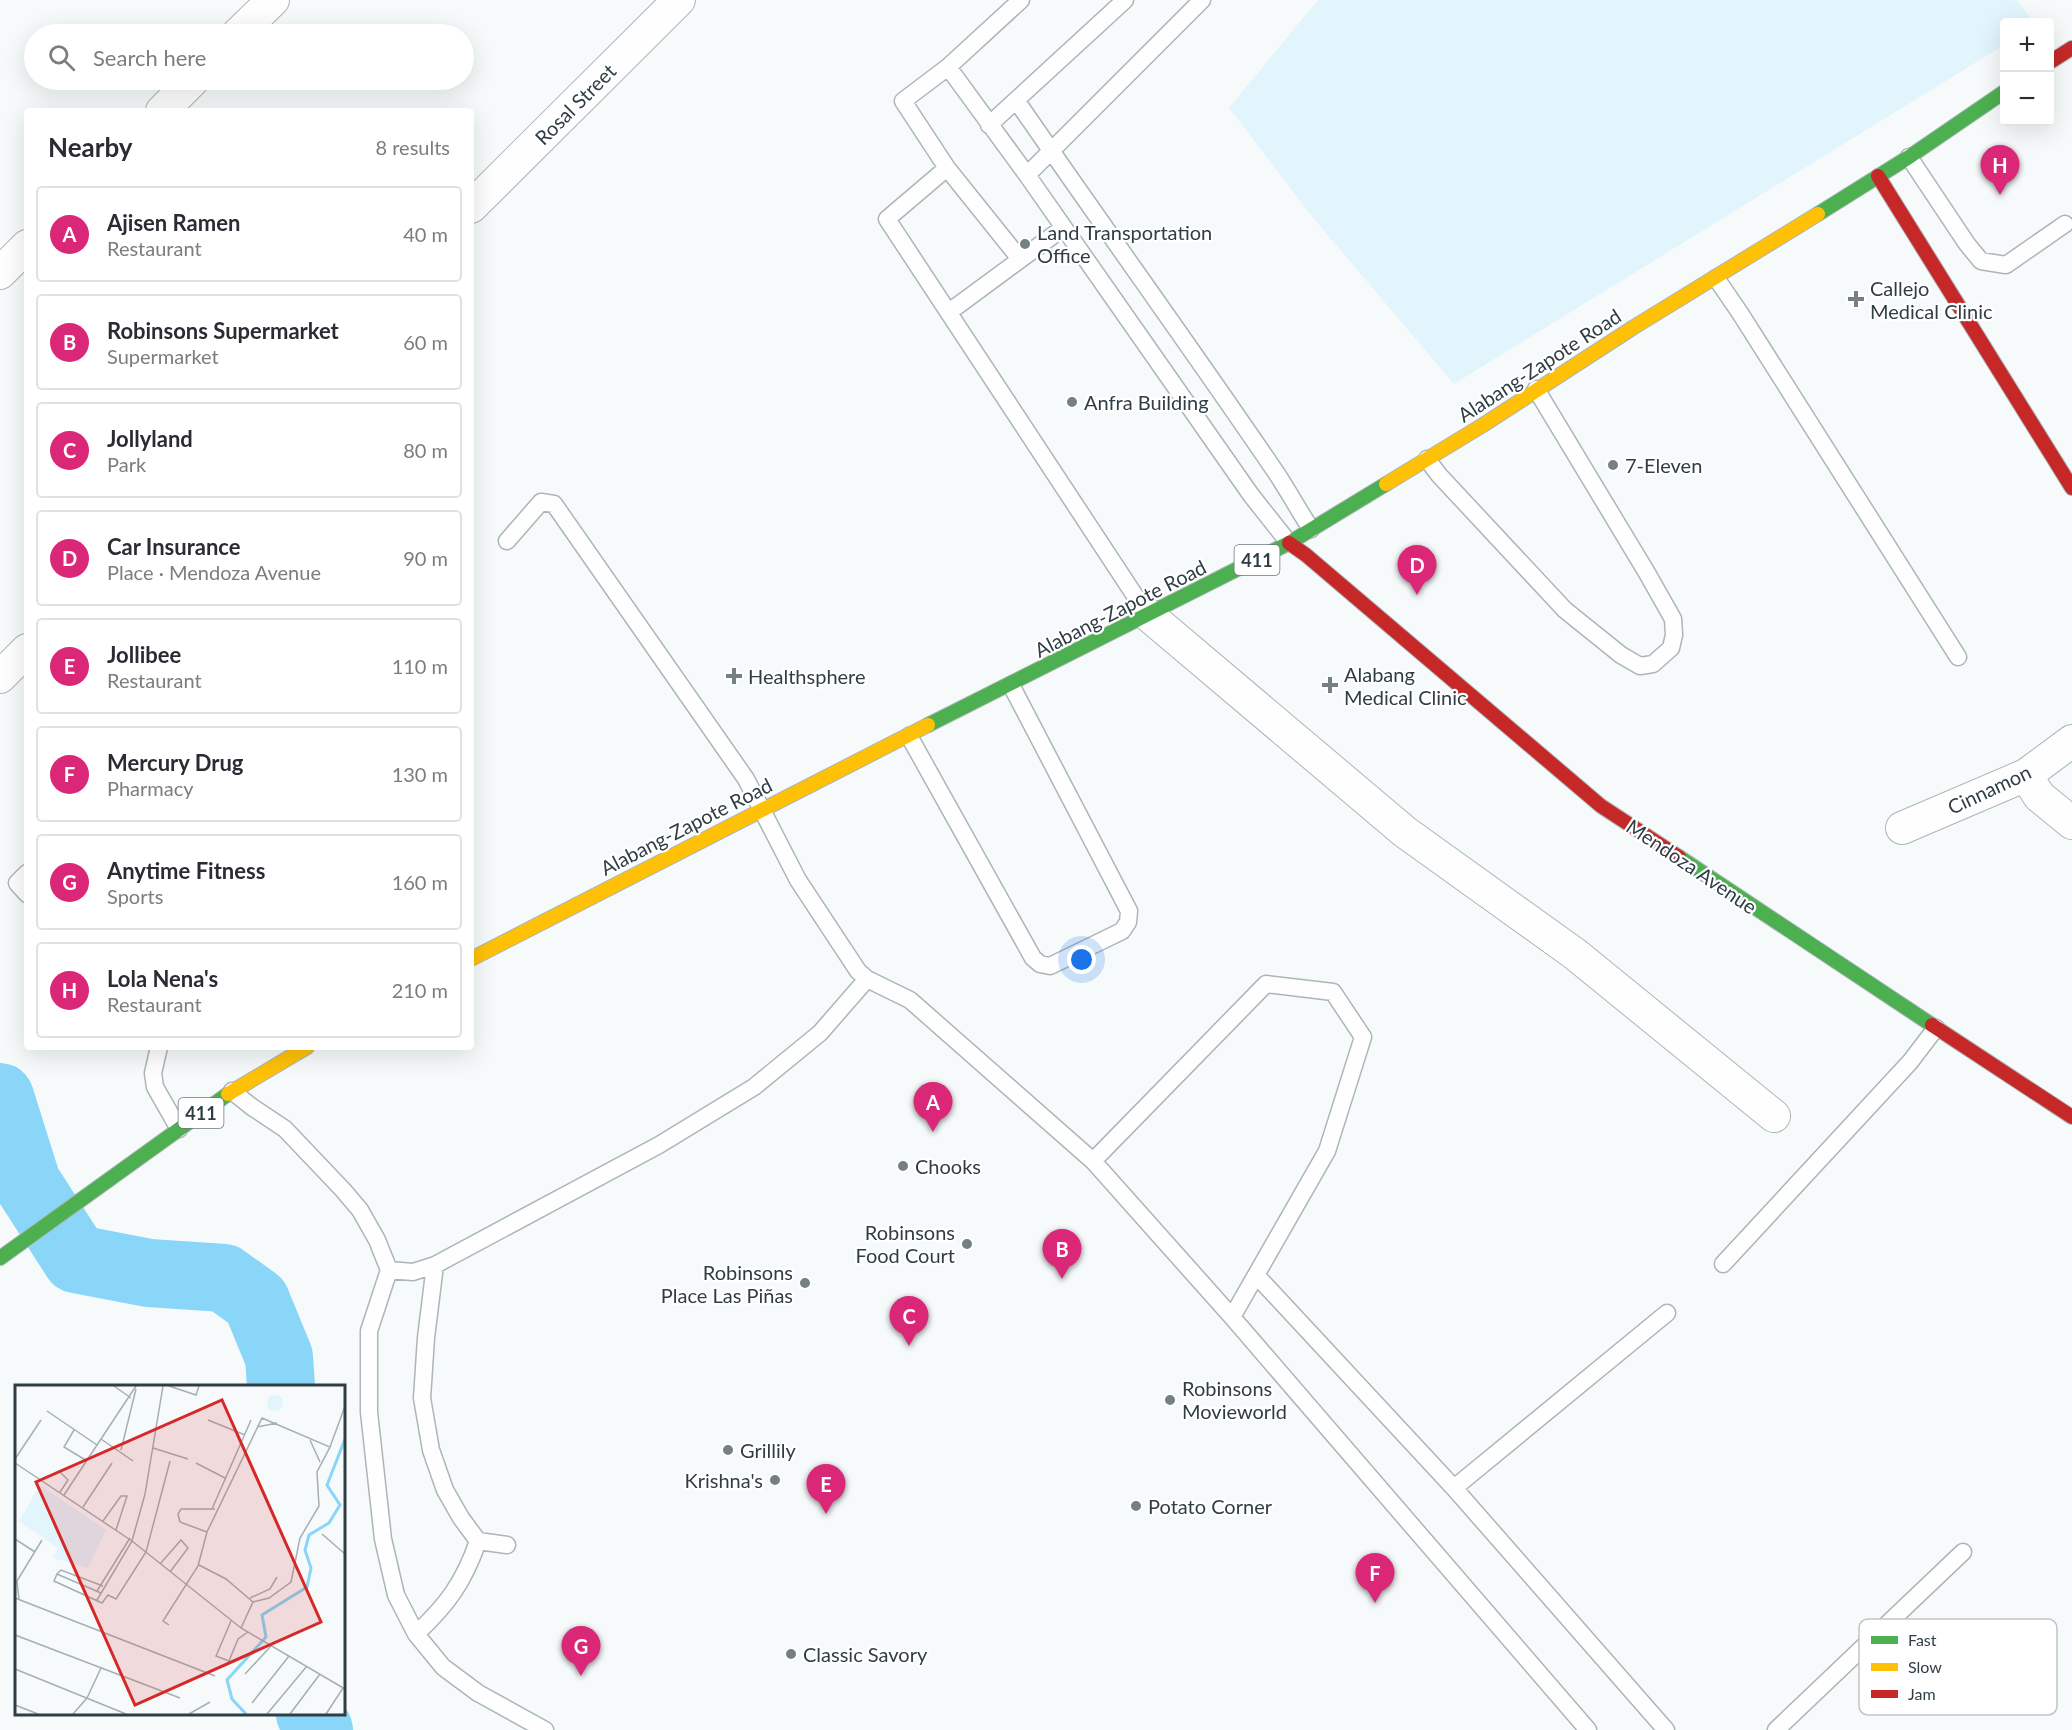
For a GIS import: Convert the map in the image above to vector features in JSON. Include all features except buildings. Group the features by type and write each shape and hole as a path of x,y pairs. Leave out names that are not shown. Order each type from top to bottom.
{"main road":[{"path":"2054,60 2072,48"},
{"name":"Alabang-Zapote Road","path":"474,957 1300,536 1909,157 2000,95"},
{"path":"1878,176 2068,474"},
{"name":"Mendoza Avenue","path":"1337,583 1601,806 2072,1117"},
{"name":"411","path":"0,1258 232,1091 302,1050"}],"street":[{"path":"248,24 273,0"},
{"name":"Rosal Street","path":"474,204 679,0"},
{"path":"165,108 183,90"},
{"path":"0,273 24,249"},
{"name":"Mendoza Avenue","path":"1300,536 1318,549 1337,583"},
{"path":"1147,614 1405,832 1575,954 1774,1116"},
{"path":"0,677 24,653"},
{"name":"Cinnamon","path":"1902,828 2026,775 2072,741"},
{"path":"2026,775 2039,796 2072,823"}],"lane":[{"path":"1020,259 947,168 903,101 948,67 1021,0"},
{"path":"989,125 1125,0"},
{"path":"1027,175 1202,0"},
{"path":"948,67 1027,175 1251,495 1300,536"},
{"path":"1016,100 1280,478 1291,500 1300,536"},
{"path":"1909,157 1967,244 1982,261 2006,265 2065,224"},
{"path":"947,168 887,219 1147,614"},
{"path":"949,312 1063,228"},
{"path":"1716,278 1958,657"},
{"path":"1427,459 1438,475 1565,610 1620,656 1640,666 1653,664 1671,648 1674,635 1673,619 1536,389"},
{"path":"507,541 541,502 554,504 746,779 798,880 858,971 867,979 910,1000 1093,1161 1232,1317 1588,1730"},
{"path":"909,736 1033,958 1040,964 1050,966 1122,931 1128,922 1129,911 1011,685"},
{"path":"24,876 17,883 24,891"},
{"path":"389,1269 413,1272 435,1265 658,1145 754,1087 820,1033 867,979"},
{"path":"1093,1161 1266,984 1333,992 1363,1037 1327,1151 1232,1317"},
{"path":"1723,1264 1910,1062 1936,1028"},
{"path":"158,1050 153,1073 155,1087 179,1129"},
{"path":"232,1091 285,1130 343,1190 360,1210 389,1269 369,1331 369,1412 383,1539 396,1595 416,1634 443,1667 478,1693 545,1730"},
{"path":"435,1265 426,1338 422,1398 431,1450 445,1490 478,1541 507,1545"},
{"path":"1256,1275 1454,1488 1666,1730"},
{"path":"1454,1488 1667,1313"},
{"path":"416,1634 442,1610 458,1586 472,1561 478,1541"},
{"path":"1893,1619 1963,1552"},
{"path":"1776,1730 1859,1651"}],"shaded area":[{"path":"1318,0 2017,0 2030,18 2000,18 2000,47 1454,384 1315,220 1229,108"}],"waterway":[{"path":"0,1097 27,1183 76,1259 149,1273 224,1278 256,1301 279,1357 281,1385"},
{"path":"311,1715 319,1730"}],"traffic: fast":[{"path":"1818,214 1909,157 2000,95"},
{"path":"928,725 1289,543 1386,484"},
{"path":"1679,857 1932,1025"},
{"path":"0,1258 228,1094"}],"traffic: slow":[{"path":"1386,484 1818,214"},
{"path":"474,957 928,725"},
{"path":"228,1094 302,1050"}],"traffic: jam":[{"path":"2054,59 2072,48"},
{"path":"1878,176 2072,488"},
{"path":"1289,543 1601,806 1679,857"},
{"path":"1932,1025 2072,1117"}],"place":[{"name":"Lola Nena's","path":"2000,195"},
{"name":"Land Transportation Office","path":"1025,244"},
{"name":"Callejo Medical Clinic","path":"1856,299"},
{"name":"Anfra Building","path":"1072,402"},
{"name":"7-Eleven","path":"1613,465"},
{"name":"Car Insurance","path":"1417,595"},
{"name":"Healthsphere","path":"734,676"},
{"name":"Alabang Medical Clinic","path":"1330,685"},
{"name":"Ajisen Ramen","path":"933,1132"},
{"name":"Chooks","path":"903,1166"},
{"name":"Robinsons Food Court","path":"967,1244"},
{"name":"Robinsons Supermarket","path":"1062,1279"},
{"name":"Robinsons Place Las Piñas","path":"805,1283"},
{"name":"Jollyland","path":"909,1346"},
{"name":"Robinsons Movieworld","path":"1170,1400"},
{"name":"Grillily","path":"728,1450"},
{"name":"Krishna's","path":"775,1480"},
{"name":"Potato Corner","path":"1136,1506"},
{"name":"Jollibee","path":"826,1514"},
{"name":"Mercury Drug","path":"1375,1603"},
{"name":"Classic Savory","path":"791,1654"},
{"name":"Anytime Fitness","path":"581,1676"}]}
